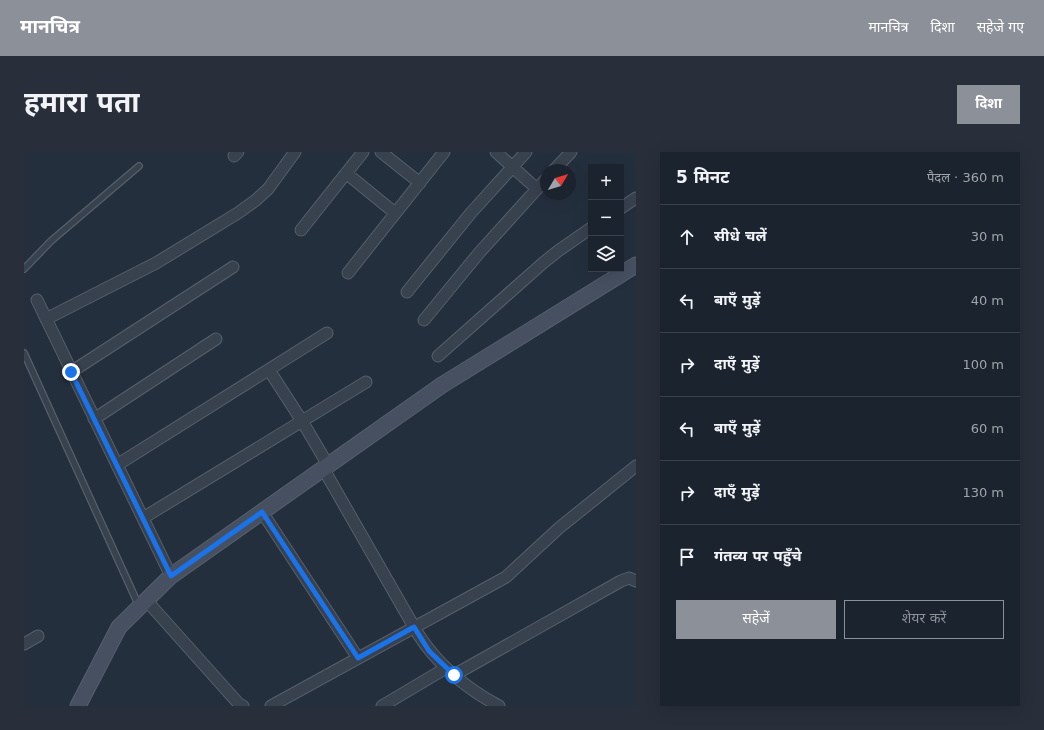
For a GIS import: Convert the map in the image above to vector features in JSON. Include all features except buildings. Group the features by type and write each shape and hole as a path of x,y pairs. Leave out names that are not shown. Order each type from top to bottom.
{"main road":[{"path":"78,706 119,627 171,576 442,385 636,265"}],"street":[{"path":"46,319 156,263 238,213 256,200 268,188 295,152"},
{"path":"301,230 363,152"},
{"path":"381,152 420,183"},
{"path":"348,273 444,152"},
{"path":"496,152 537,189"},
{"path":"407,292 470,214 526,152"},
{"path":"560,164 571,152"},
{"path":"346,173 396,213"},
{"path":"424,320 479,254 540,186"},
{"path":"624,206 636,198"},
{"path":"438,356 543,263 588,230"},
{"path":"71,372 233,267"},
{"path":"37,300 171,576"},
{"path":"117,466 327,333"},
{"path":"94,419 216,339"},
{"path":"269,370 302,421 414,627 429,651 467,687 499,706"},
{"path":"143,518 366,382"},
{"path":"271,706 506,577 559,528 636,466"},
{"path":"262,512 358,658"},
{"path":"382,706 450,672 621,580 629,578 636,581"},
{"path":"143,603 239,704 243,706"},
{"path":"24,644 38,636"}],"lane":[{"path":"24,269 51,241 139,166"},
{"path":"24,353 143,603"}],"route":[{"path":"71,372 171,576 262,512 358,658 414,627 429,651 454,675"}]}
